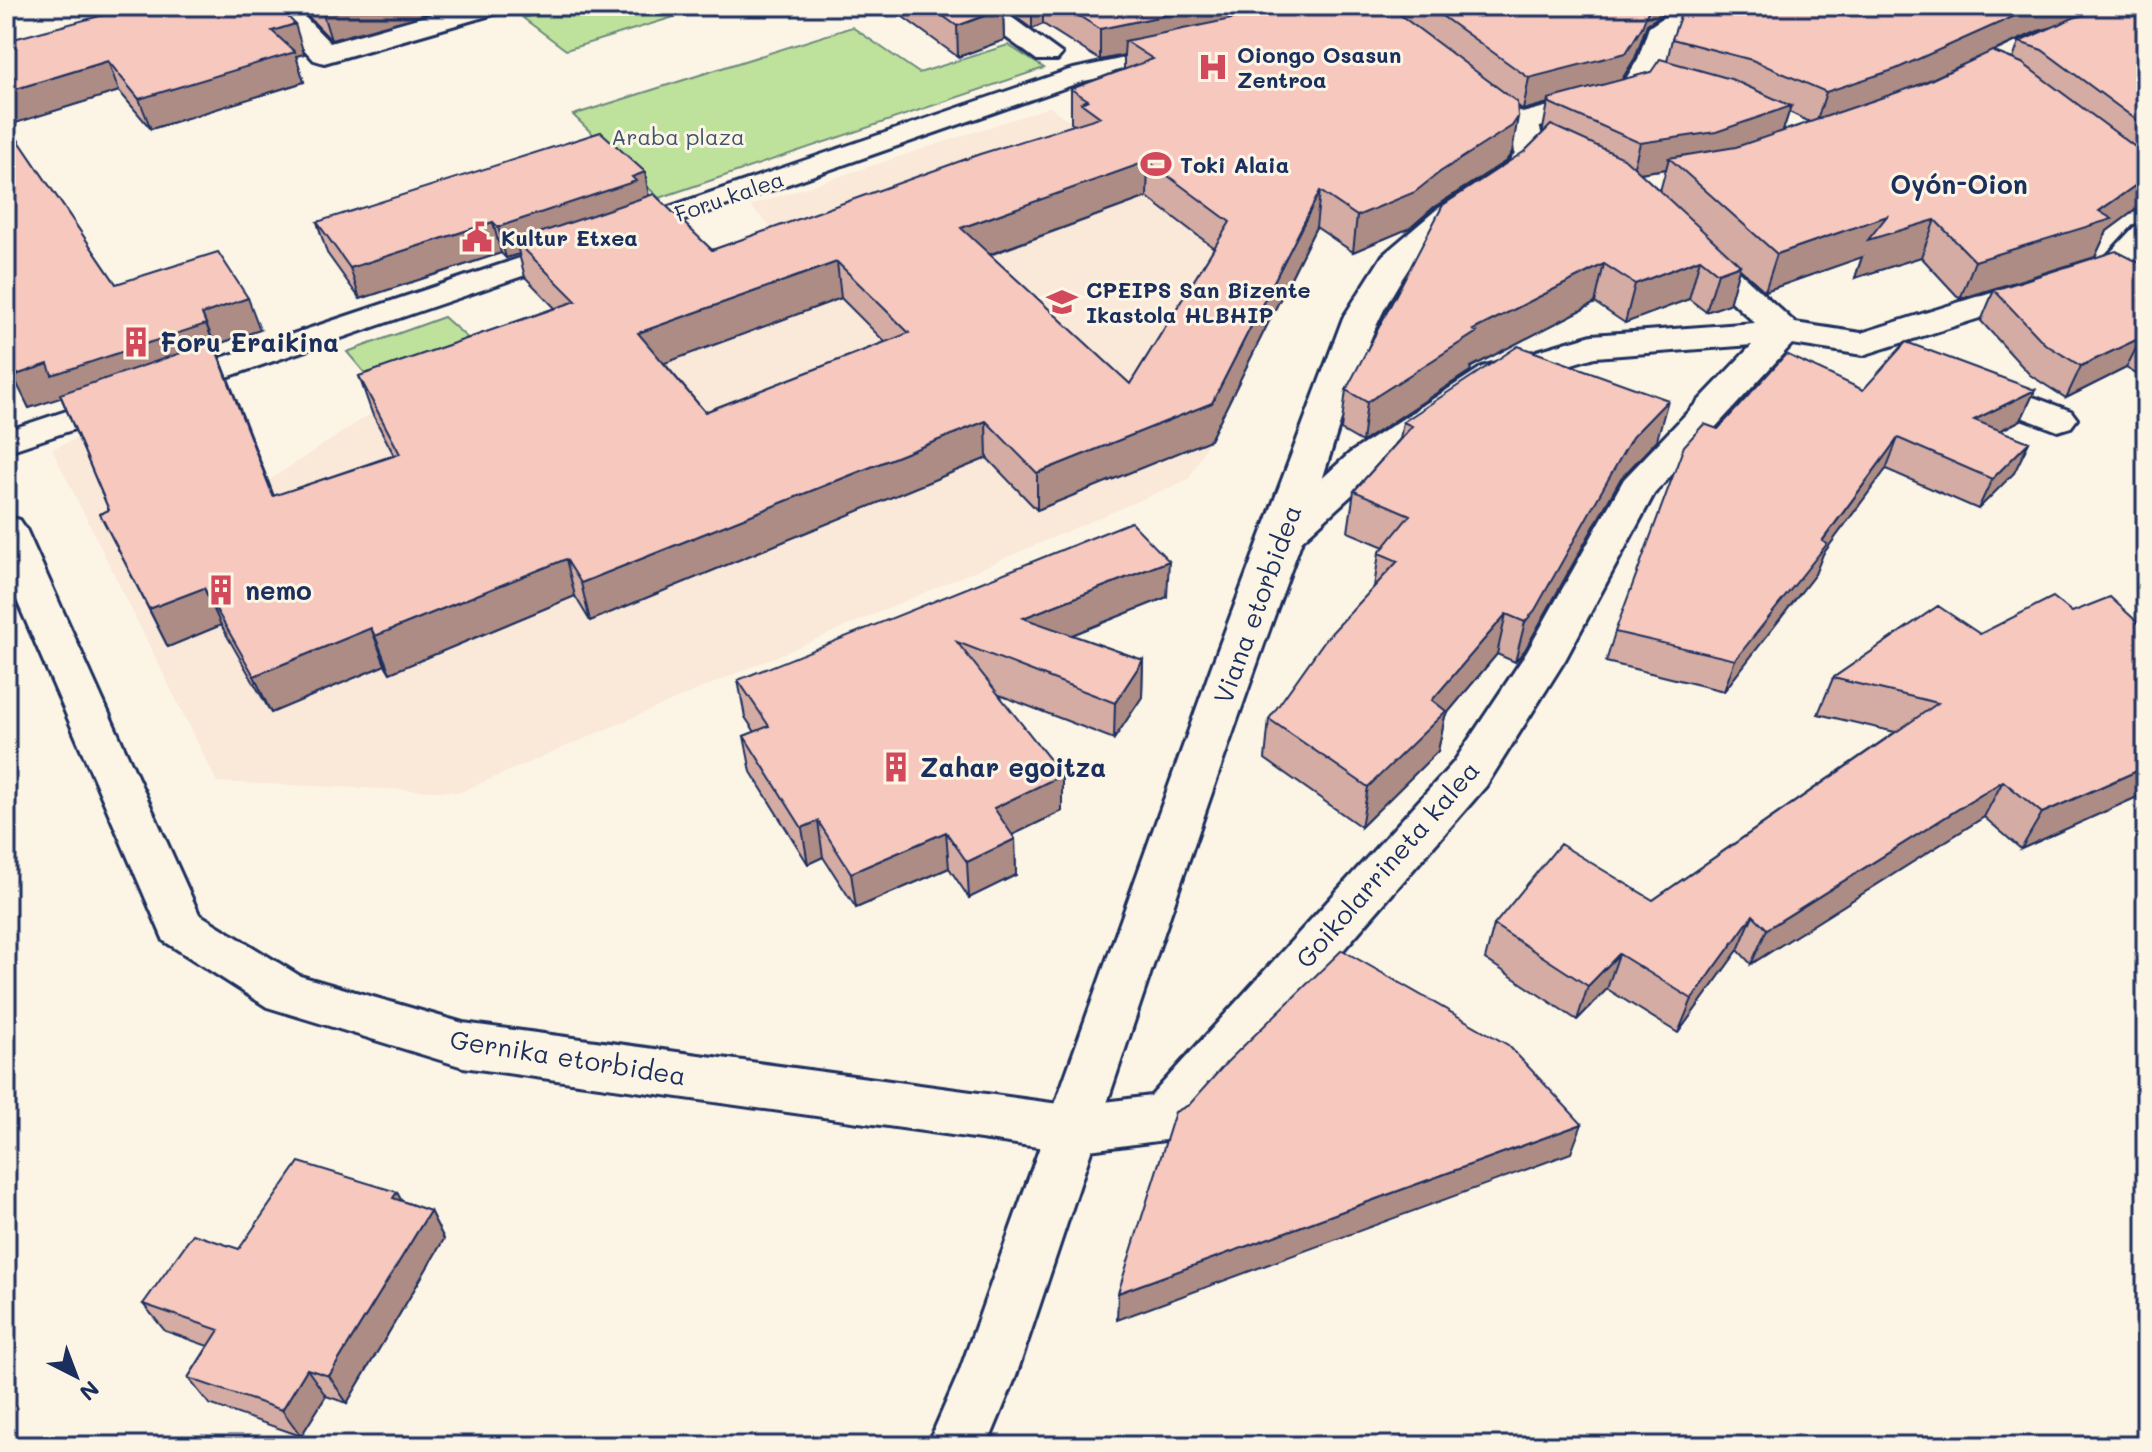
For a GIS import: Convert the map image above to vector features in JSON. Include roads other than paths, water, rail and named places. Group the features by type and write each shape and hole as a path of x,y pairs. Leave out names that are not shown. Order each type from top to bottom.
{"street":[{"path":"278,6 324,54 491,6"},
{"path":"977,6 1047,54"},
{"path":"1444,69 1536,141 1632,93 1653,59 1659,33 1701,6"},
{"path":"1308,27 1363,10 1399,19"},
{"name":"Foru kalea","path":"6,442 1078,75 1200,50"},
{"path":"1643,76 1673,84"},
{"name":"Viana etorbidea","path":"957,1446 987,1376 1232,668 1284,535 1361,318 1395,262 1448,217 1519,170 1536,141"},
{"path":"1672,228 1784,332"},
{"path":"1863,344 2119,263 2146,234"},
{"path":"1284,535 1364,462 1495,375 1592,346 1784,332 1863,344 2058,419"},
{"name":"Goikolarrineta kalea","path":"1074,1129 1165,1117 1470,774 1544,660 1638,488 1784,332"},
{"name":"Gernika etorbidea","path":"6,529 181,927 285,992 463,1045 1074,1129"}],"place":[{"name":"Oiongo Osasun Zentroa","path":"1213,67"},
{"name":"Toki Alaia","path":"1156,164"},
{"name":"Kultur Etxea","path":"477,237"},
{"name":"CPEIPS San Bizente Ikastola HLBHIP","path":"1062,302"},
{"name":"Foru Eraikina","path":"136,342"},
{"name":"nemo","path":"221,590"},
{"name":"Zahar egoitza","path":"896,767"}],"district":[{"name":"Oyón-Oion","path":"1959,184"}],"park label":[{"name":"Araba plaza","path":"678,136"}]}
